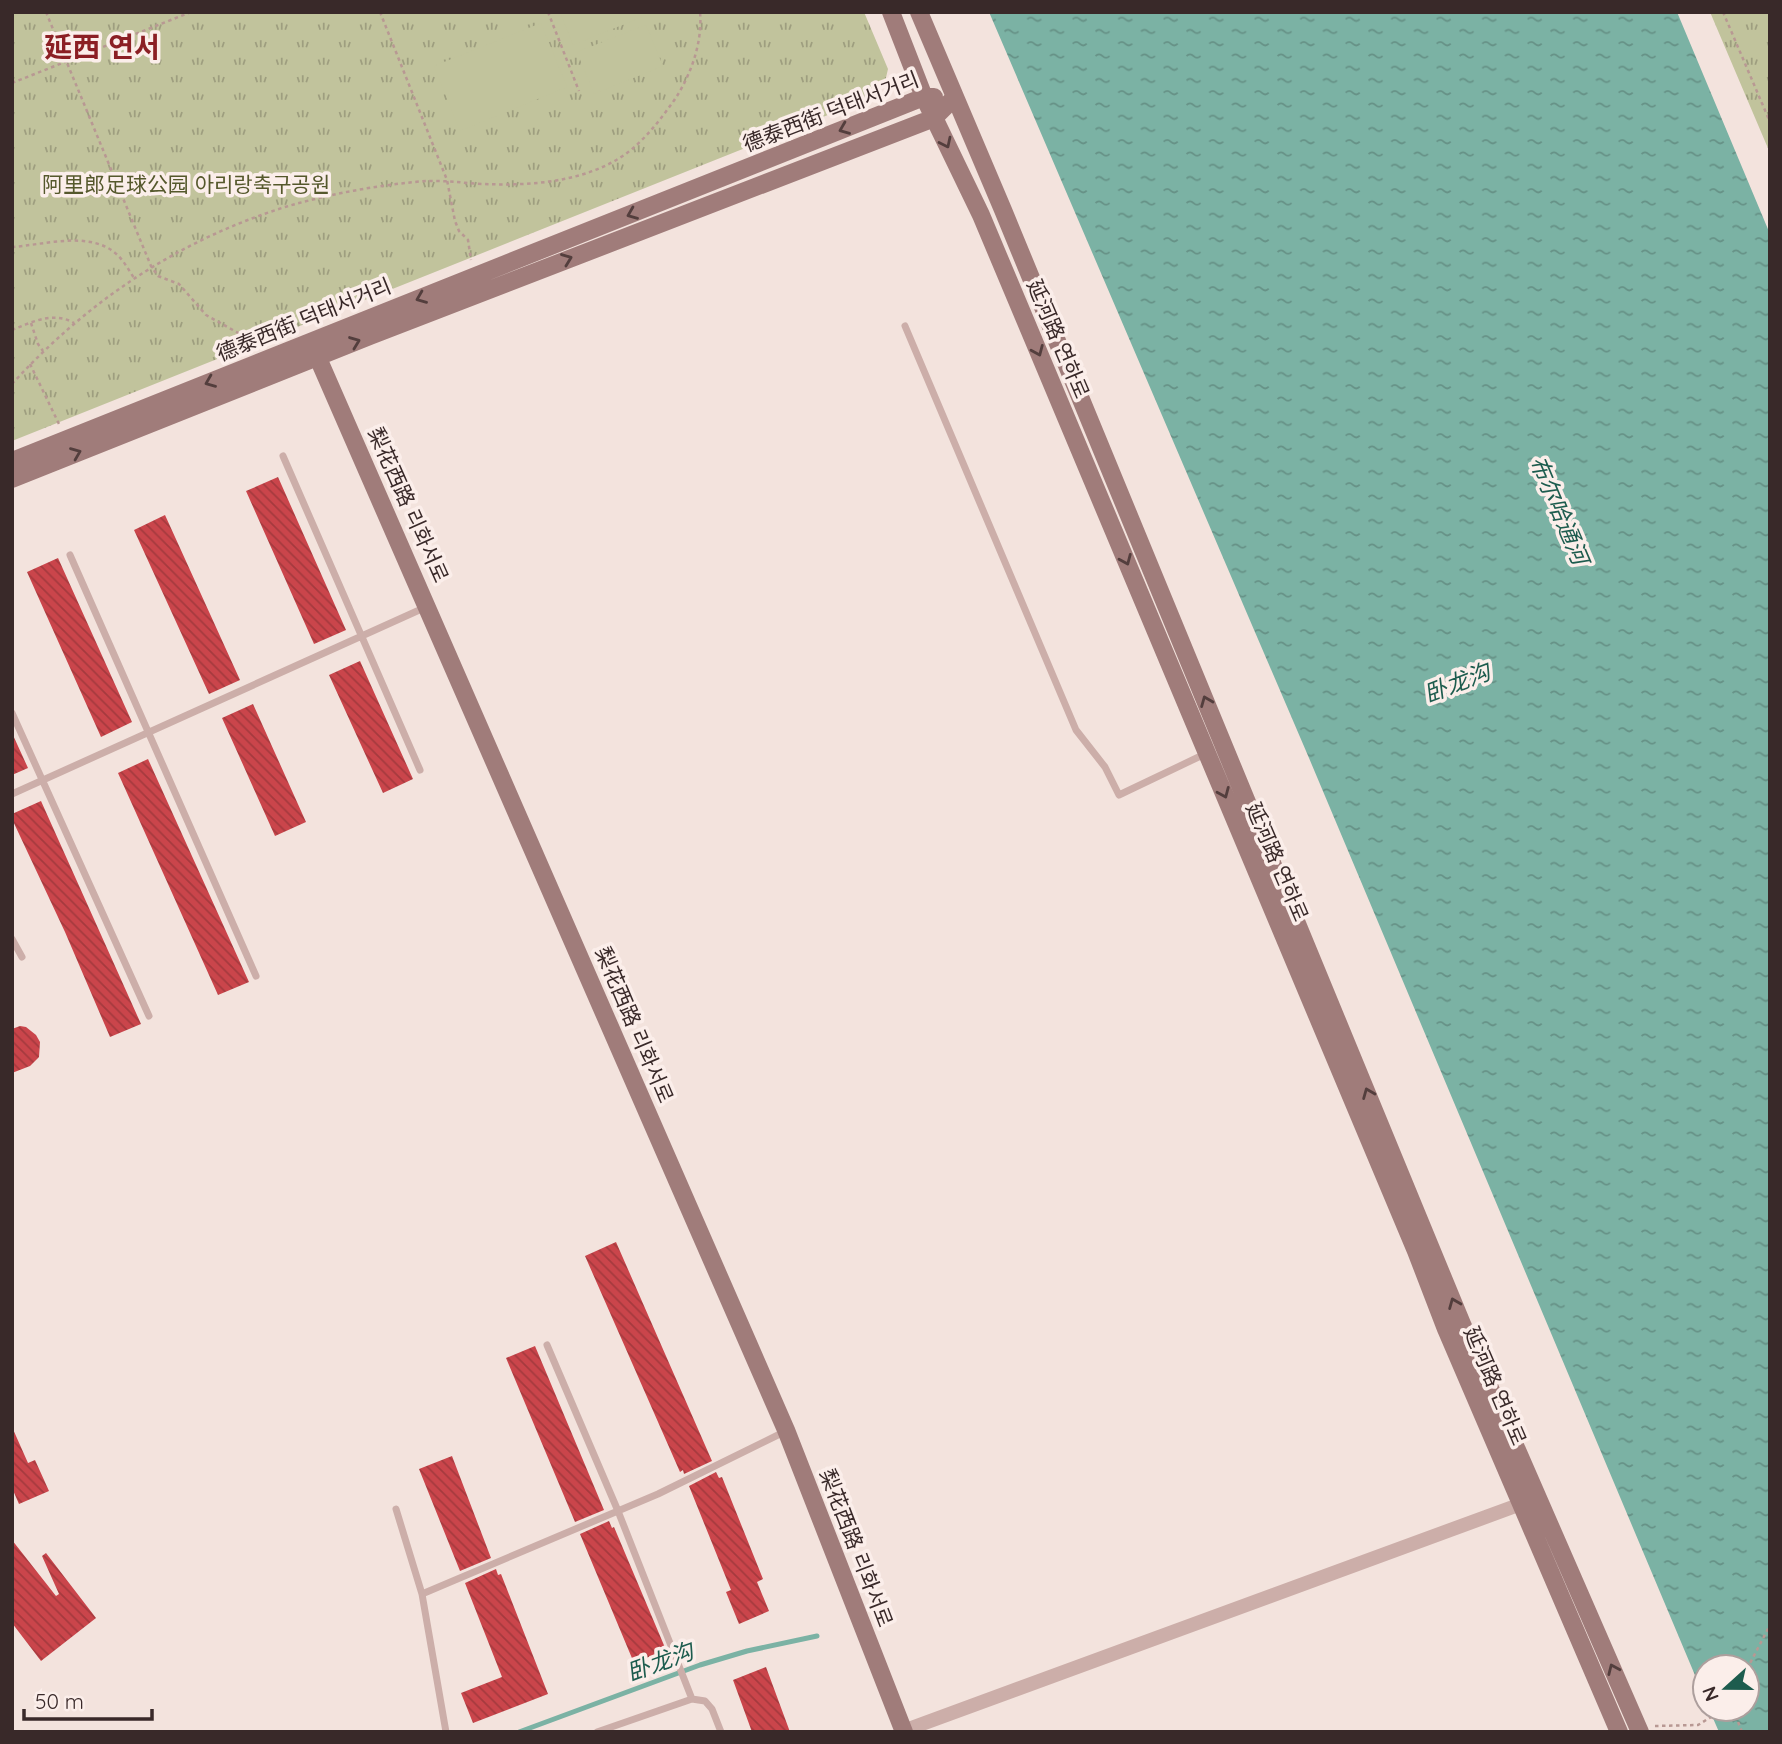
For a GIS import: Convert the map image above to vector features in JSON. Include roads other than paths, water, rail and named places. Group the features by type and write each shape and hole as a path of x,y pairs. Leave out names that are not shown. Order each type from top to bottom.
{"main road":[{"name":"延河路 연하로","path":"891,12 934,118 981,215 1416,1251 1446,1329 1619,1732"},
{"name":"延河路 연하로","path":"919,12 1462,1324 1648,1729"},
{"name":"德泰西街 덕태서거리","path":"12,478 314,349 925,97 955,97"},
{"name":"德泰西街 덕태서거리","path":"12,461 934,118 955,97"},
{"name":"梨花西路 리화서로","path":"314,349 786,1430 904,1731"}],"street":[{"path":"904,1731 1521,1504"}],"lane":[{"path":"905,326 1076,730 1105,767 1119,795 1207,753"},
{"path":"283,456 420,770"},
{"path":"70,555 256,976"},
{"path":"12,794 428,606"},
{"path":"12,713 149,1016"},
{"path":"12,939 22,957"},
{"path":"547,1345 618,1511 692,1699"},
{"path":"422,1594 658,1494 786,1430"},
{"path":"396,1509 422,1594 446,1732"},
{"path":"597,1732 692,1699 705,1701 712,1709 721,1732"}],"water":[{"name":"布尔哈通河","path":"989,12 1677,12 1770,234 1770,1732 1719,1732 1715,1723 1761,1723 1761,1653 1691,1653 1691,1666 1309,758"}],"waterway":[{"name":"卧龙沟","path":"519,1732 700,1665 747,1651 817,1636"}],"district":[{"name":"延西 연서","path":"102,47"}],"park label":[{"name":"阿里郎足球公园 아리랑축구공원","path":"186,185"}]}
